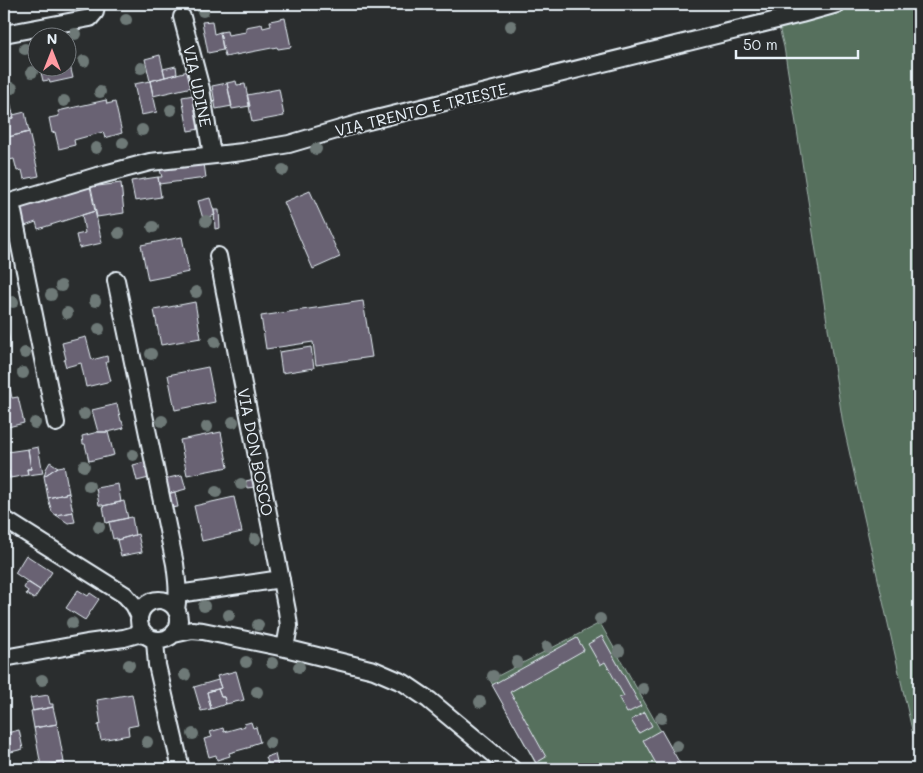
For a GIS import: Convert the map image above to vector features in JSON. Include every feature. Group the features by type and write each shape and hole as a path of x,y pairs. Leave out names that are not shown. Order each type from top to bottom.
{"street":[{"path":"4,34 90,18 95,12 96,4"},
{"name":"VIA TRENTO E TRIESTE","path":"7,203 150,162 290,144 364,122 837,4"},
{"name":"VIA UDINE","path":"182,17 201,89 212,155"},
{"path":"7,203 56,423"},
{"name":"VIA DON BOSCO","path":"218,256 281,579 289,626 285,648"},
{"path":"4,658 138,634 162,641 174,634 179,624 175,564 116,280"},
{"path":"4,519 125,595 134,605 139,616 138,623 150,638 181,769"},
{"path":"109,639 114,635 122,633 139,616 146,604 157,600 166,593 175,579 175,564"},
{"path":"157,600 177,605 281,579"},
{"path":"177,605 186,619 238,638"},
{"path":"174,634 192,630 203,631 285,648 374,670 404,683 429,700 512,769"}],"green space":[{"path":"773,4 919,4 919,761 843,424 784,47"},
{"path":"600,623 682,769 546,769 542,763 537,766 490,680"}],"building":[{"path":"285,18 291,47 278,49 277,47 225,57 220,32 227,31 228,35 246,32 246,27 262,24 263,28 271,26 270,21"},
{"path":"212,21 214,34 220,32 223,50 208,53 202,22"},
{"path":"160,55 165,77 150,81 145,59"},
{"path":"176,66 177,74 165,77 163,69"},
{"path":"188,71 192,87 153,96 150,81"},
{"path":"42,78 73,78 50,83 49,80 43,81"},
{"path":"150,81 157,112 141,115 134,84"},
{"path":"236,81 237,85 245,84 250,106 232,109 227,83"},
{"path":"227,83 232,106 216,109 212,86"},
{"path":"279,89 284,116 252,122 247,95"},
{"path":"194,95 200,129 188,131 182,97"},
{"path":"106,100 107,104 115,102 122,133 105,138 103,132 74,140 75,145 59,149 55,132 52,133 49,118 59,116 58,111"},
{"path":"10,101 14,118 4,120 4,102"},
{"path":"25,112 29,132 4,138 4,120 14,118 13,115"},
{"path":"29,132 39,176 24,179 22,170 17,171 14,159 4,161 4,138"},
{"path":"204,163 206,178 159,184 158,177 162,177 160,170"},
{"path":"158,177 161,197 135,201 131,181"},
{"path":"89,181 95,211 38,229 36,222 25,226 18,202"},
{"path":"121,183 124,213 97,217 91,187"},
{"path":"310,191 340,257 313,269 284,202"},
{"path":"210,198 215,215 203,219 198,201"},
{"path":"214,210 219,210 220,228 215,229"},
{"path":"95,211 102,243 79,248 76,235 85,233 82,215"},
{"path":"182,237 189,272 148,280 141,245"},
{"path":"363,301 372,357 316,365 313,342 266,349 261,316"},
{"path":"195,302 201,338 161,345 154,310"},
{"path":"4,327 7,327 10,341 4,343"},
{"path":"86,337 92,360 107,356 108,362 106,362 111,381 86,387 81,363 66,367 62,343"},
{"path":"4,343 8,357 4,358"},
{"path":"311,347 314,368 282,373 279,352"},
{"path":"208,367 215,402 175,410 168,375"},
{"path":"9,383 12,398 18,397 24,423 4,428 4,384"},
{"path":"117,404 124,428 108,432 98,432 92,410"},
{"path":"98,432 108,432 114,455 89,461 82,436"},
{"path":"221,432 228,467 187,475 180,440"},
{"path":"38,447 43,473 28,475 27,469 31,469 28,449"},
{"path":"28,449 31,469 27,469 28,475 10,478 9,471 4,472 4,457 8,456 7,452"},
{"path":"50,462 58,467 44,476 46,469"},
{"path":"145,462 149,478 137,481 133,465"},
{"path":"64,466 69,493 48,498 44,476 58,467"},
{"path":"9,471 10,478 4,479 4,472"},
{"path":"182,475 186,489 167,494 164,479"},
{"path":"254,479 255,487 247,488 246,481"},
{"path":"118,484 121,502 103,506 99,505 96,488"},
{"path":"175,492 178,507 170,508 167,494"},
{"path":"69,493 73,512 56,515 52,512 48,498"},
{"path":"234,497 242,532 202,541 194,506"},
{"path":"124,501 128,518 106,523 103,506"},
{"path":"73,512 75,522 68,523 56,515"},
{"path":"132,517 135,535 117,540 117,538 113,539 109,522"},
{"path":"138,534 142,552 121,556 117,540"},
{"path":"26,555 52,572 40,590 15,573"},
{"path":"27,582 40,590 34,599 26,594 28,591 24,588"},
{"path":"78,590 88,596 90,593 99,599 85,620 66,608"},
{"path":"602,636 641,706 627,713 619,698 624,696 605,662 600,665 588,644"},
{"path":"577,638 584,650 510,692 546,757 536,763 492,685"},
{"path":"236,671 244,700 226,704 224,697 221,697 218,689 221,688 217,676"},
{"path":"218,680 221,688 207,692 211,709 201,711 194,687"},
{"path":"218,689 221,697 224,697 226,704 211,709 207,692"},
{"path":"132,694 138,725 128,727 129,735 101,740 98,725 101,724 97,700"},
{"path":"48,695 50,704 53,704 53,707 33,711 30,698"},
{"path":"53,707 57,724 34,728 31,711"},
{"path":"645,712 652,726 639,733 631,720"},
{"path":"251,722 253,728 256,727 260,742 251,745 251,747 229,753 230,756 217,760 216,755 209,757 204,739 212,737 210,732 223,728 224,732 245,726 244,724"},
{"path":"57,724 64,762 41,766 34,728"},
{"path":"19,730 23,749 11,752 7,733"},
{"path":"661,730 683,769 659,769 643,740"},
{"path":"275,754 278,767 281,766 281,769 270,769 266,757"},
{"path":"4,756 8,756 11,769 4,769"},
{"path":"64,762 65,769 42,769 41,766"},
{"path":"582,763 586,769 572,769 572,768"}]}
